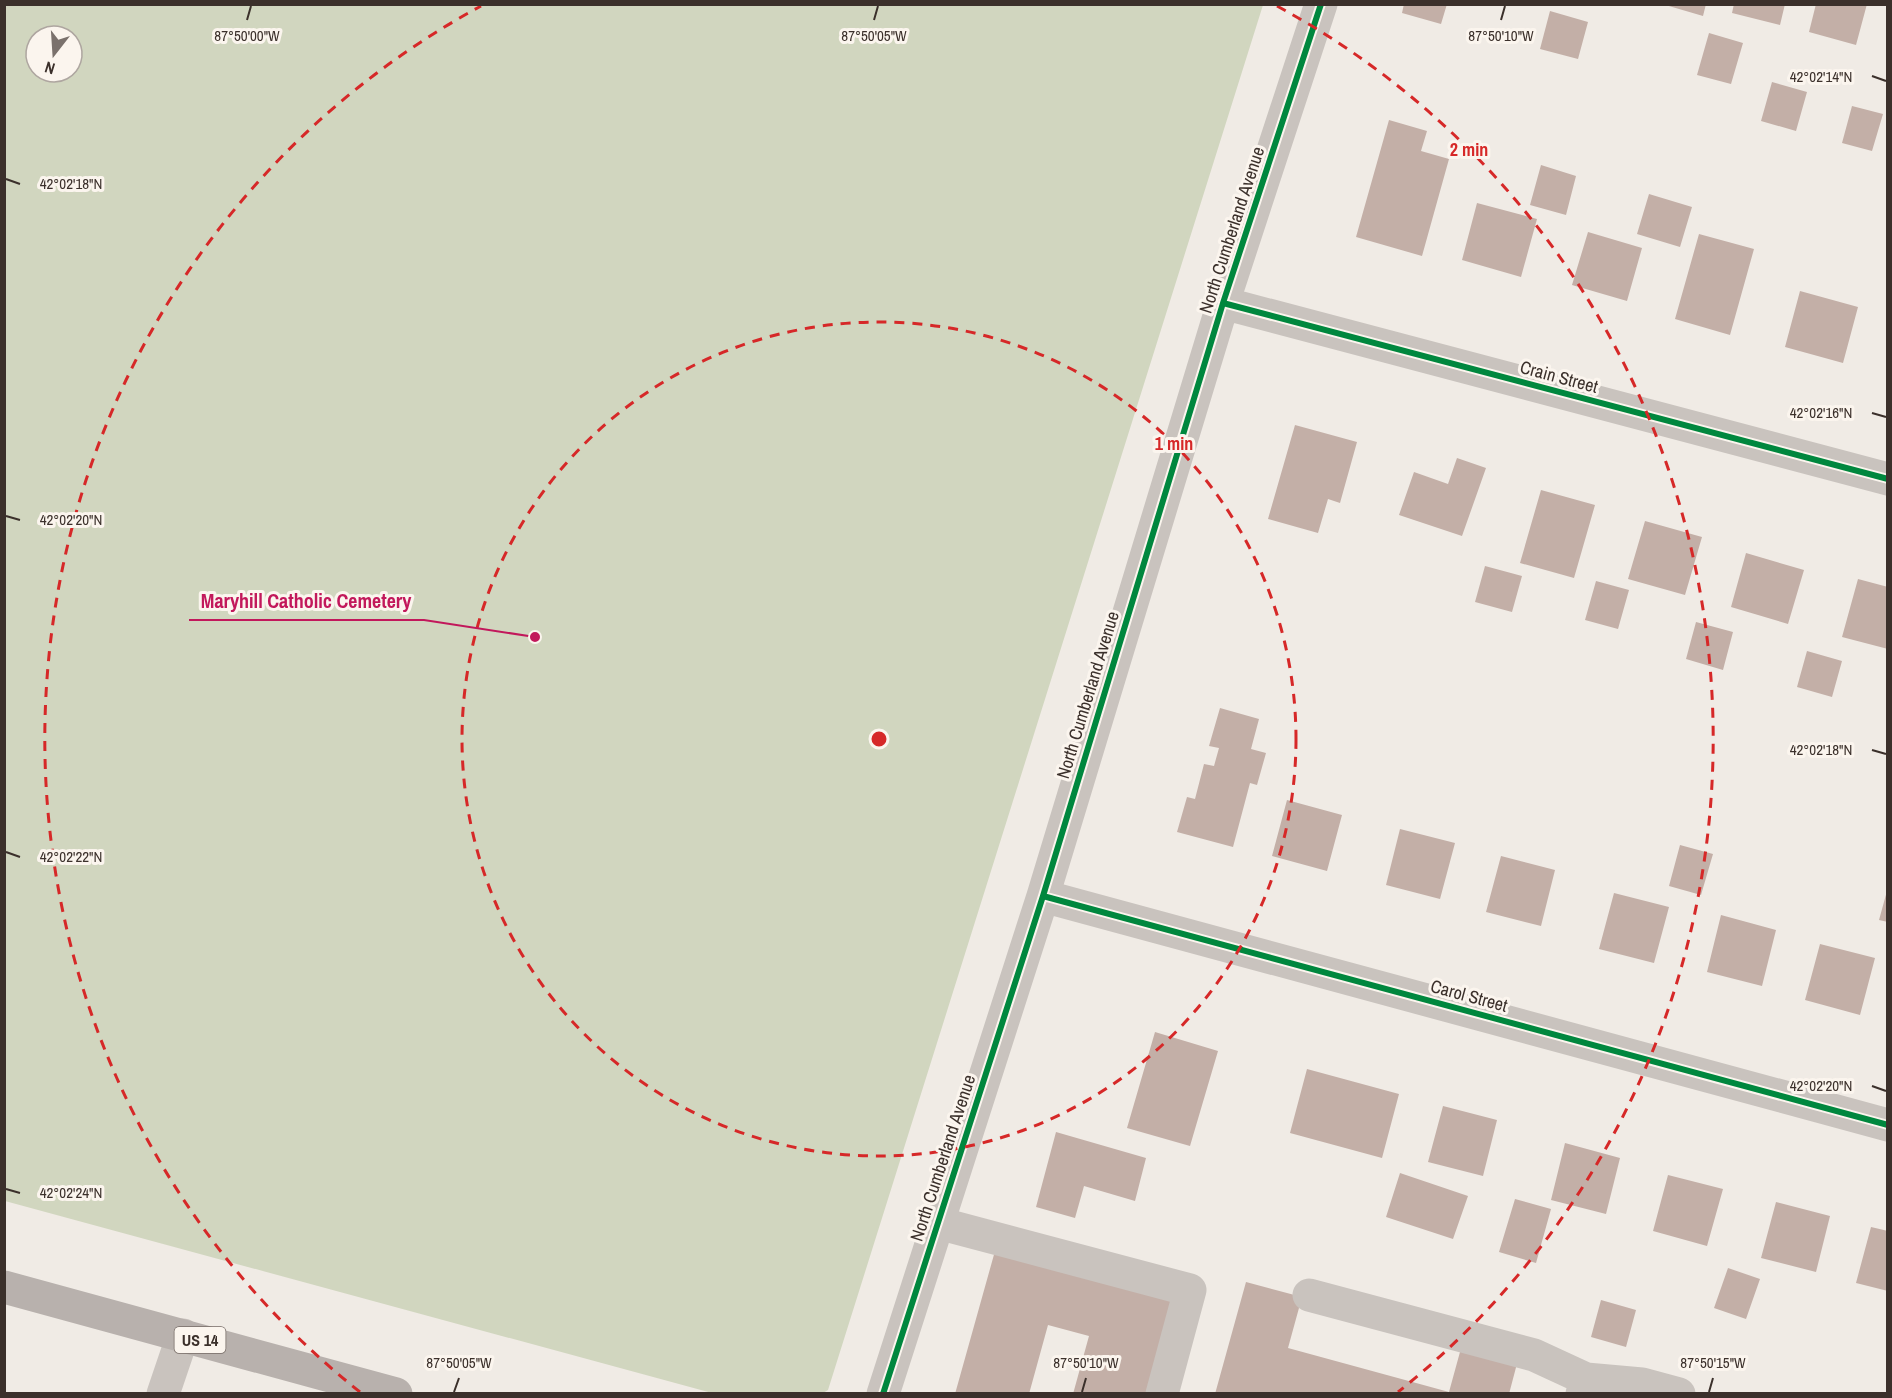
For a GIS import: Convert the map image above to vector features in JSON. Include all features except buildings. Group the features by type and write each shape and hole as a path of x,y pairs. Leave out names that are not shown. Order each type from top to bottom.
{"main road":[{"name":"US 14","path":"4,1287 396,1394"}],"street":[{"name":"North Cumberland Avenue","path":"883,1394 1042,896 1223,303 1321,4"},
{"name":"Crain Street","path":"1223,303 1887,479"},
{"name":"Carol Street","path":"1042,896 1887,1125"},
{"path":"938,1223 1190,1290 1162,1394"},
{"path":"1309,1295 1534,1355 1584,1386 1642,1384 1679,1394"},
{"path":"163,1394 183,1335"}],"green space":[{"path":"4,5 1263,5 828,1390 823,1393 712,1393 5,1201"}],"cycle path":[{"path":"883,1394 1043,896 1223,303 1321,4"},
{"path":"1223,303 1888,479"},
{"path":"1043,896 1888,1125"}],"place":[{"name":"Maryhill Catholic Cemetery","path":"535,637"}]}
